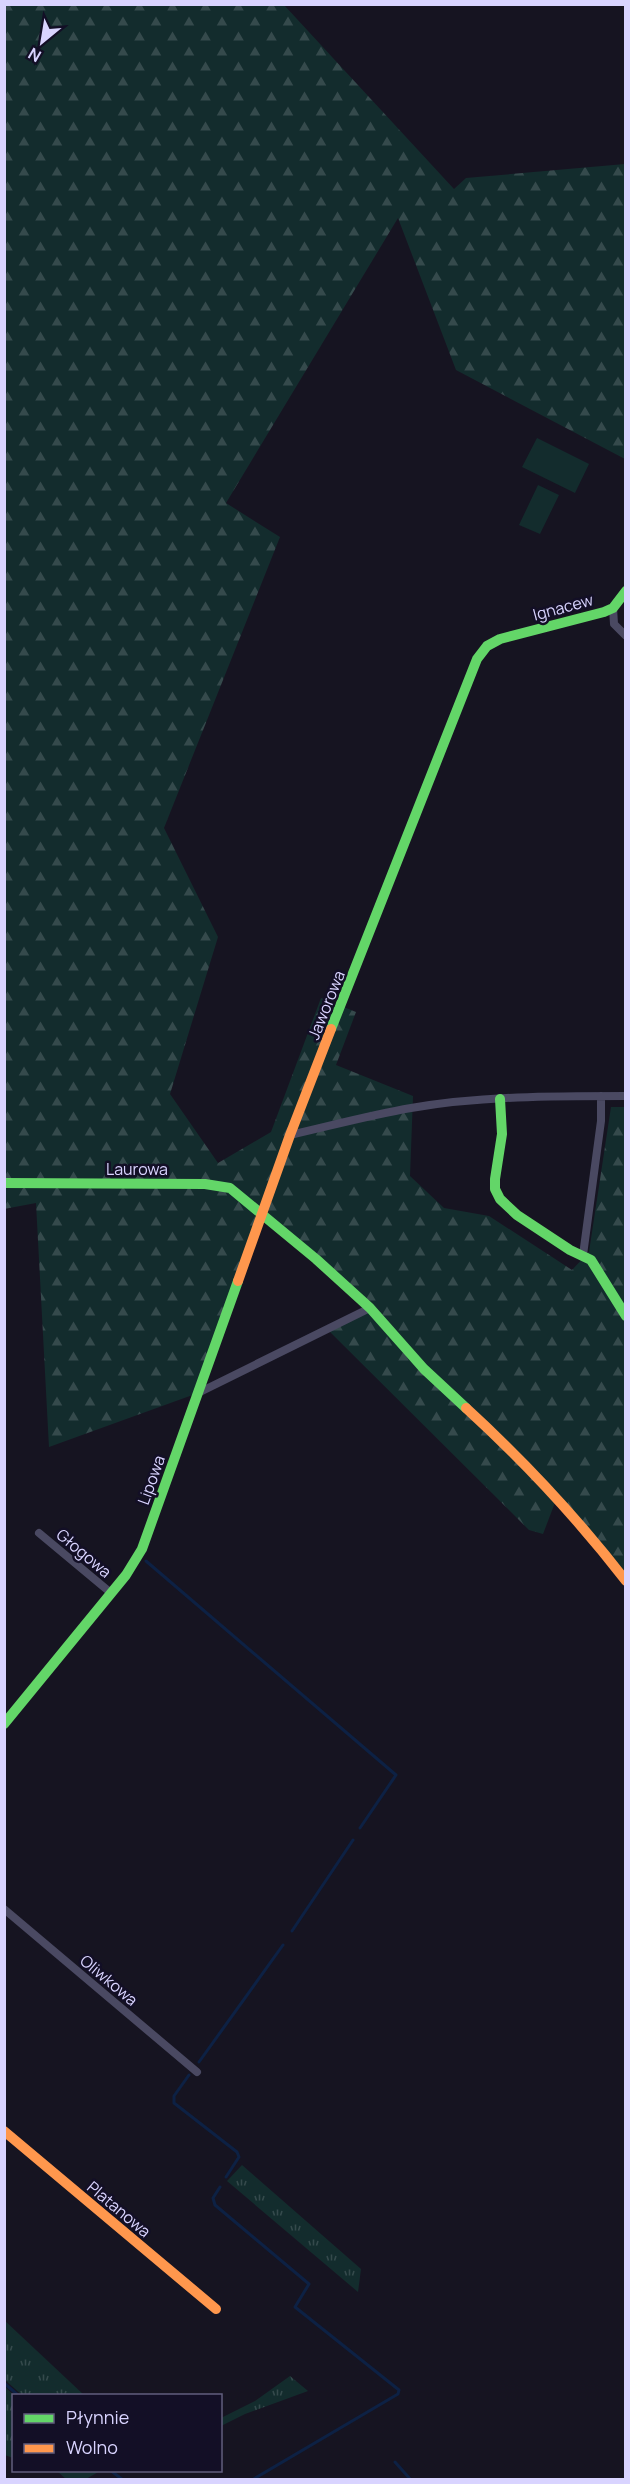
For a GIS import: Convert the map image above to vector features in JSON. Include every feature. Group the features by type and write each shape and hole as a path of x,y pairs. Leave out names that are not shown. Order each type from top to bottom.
{"street":[{"name":"Ignacew","path":"500,639 613,608 626,591"},
{"path":"613,608 614,624 626,636"},
{"name":"Jaworowa","path":"198,1393 290,1136 477,659 487,646 500,639"},
{"path":"583,1255 601,1121 601,1096"},
{"path":"290,1136 411,1108 500,1099 626,1096"},
{"path":"500,1099 502,1134 495,1179 495,1189 500,1199 518,1215 570,1250 591,1260 626,1316"},
{"name":"Laurowa","path":"4,1183 205,1184 230,1188 370,1308 424,1369 492,1432 556,1499 625,1577"},
{"path":"198,1393 370,1308"},
{"name":"Lipowa","path":"4,1724 111,1593 142,1550 198,1393"},
{"name":"Głogowa","path":"39,1533 111,1593"},
{"name":"Oliwkowa","path":"4,1909 197,2072"},
{"name":"Platanowa","path":"4,2131 216,2309"}],"green space":[{"path":"4,5 284,5 454,189 466,178 625,164 625,459 456,370 398,218 226,503 280,537 164,828 218,937 170,1094 218,1163 271,1132 321,998 356,1012 336,1065 413,1096 410,1176 444,1208 489,1216 572,1270 589,1252 611,1107 625,1107 625,1581 556,1500 543,1534 529,1530 326,1328 369,1308 262,1214 198,1393 49,1447 36,1203 4,1209"},
{"path":"537,438 589,464 575,493 522,467"},
{"path":"538,485 559,495 540,534 519,525"},
{"path":"242,2165 361,2269 358,2292 227,2181"},
{"path":"4,2320 83,2394 21,2394 5,2380"},
{"path":"290,2376 308,2391 245,2414 222,2426 222,2418 255,2401"},
{"path":"5,2387 13,2394 12,2458 5,2455"},
{"path":"58,2472 98,2472 86,2479 66,2479"}],"waterway":[{"path":"146,1561 396,1775 360,1828"},
{"path":"292,1931 353,1840"},
{"path":"199,2062 283,1945"},
{"path":"189,2075 174,2096 174,2103 237,2152 239,2157 226,2177"},
{"path":"220,2187 213,2198 215,2205 309,2284 295,2307 399,2390 398,2394 252,2480"},
{"path":"4,2383 17,2394"},
{"path":"395,2462 411,2480"},
{"path":"113,2472 123,2480"}],"traffic: fast":[{"path":"331,1029 477,659 487,646 500,639 613,608 626,591"},
{"path":"500,1099 502,1134 495,1179 495,1189 500,1199 517,1215 570,1250 591,1260 626,1316"},
{"path":"4,1183 205,1184 230,1188 316,1259 370,1308 424,1369 466,1408"},
{"path":"4,1724 126,1575 142,1549 238,1281"}],"traffic: slow":[{"path":"238,1281 331,1029"},
{"path":"466,1408 550,1491 626,1581"},
{"path":"4,2131 216,2309"}]}
